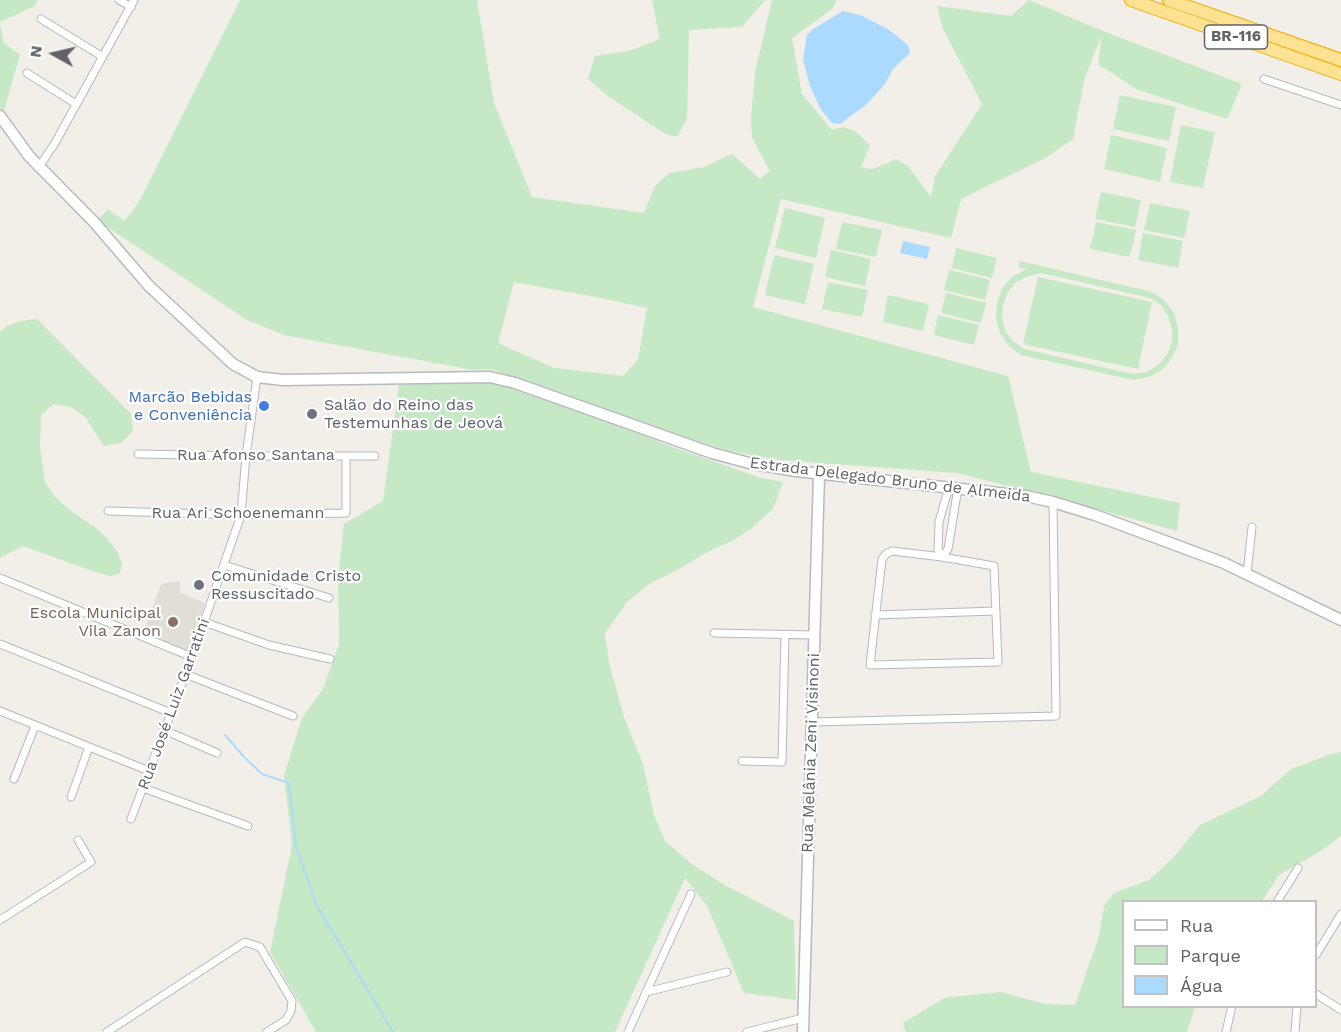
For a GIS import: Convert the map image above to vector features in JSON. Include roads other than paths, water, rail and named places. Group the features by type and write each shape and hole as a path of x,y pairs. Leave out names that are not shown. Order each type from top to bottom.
{"highway":[{"name":"BR-116","path":"1131,0 1341,74"},
{"name":"BR-116","path":"1169,0 1341,60"}],"main road":[{"name":"Estrada Delegado Bruno de Almeida","path":"0,116 39,167 89,217 149,286 233,364 257,377 283,380 490,376 728,458 773,468 1026,496 1053,502 1106,519 1247,574 1341,620"},
{"name":"Rua Melânia Zeni Visinoni","path":"802,1032 819,474"}],"street":[{"path":"39,167 132,3 119,0"},
{"path":"41,19 103,57"},
{"path":"27,73 76,104"},
{"path":"1264,79 1341,105"},
{"name":"Rua José Luiz Garratini","path":"131,819 192,657 241,515 246,456 257,377"},
{"name":"Rua Afonso Santana","path":"138,454 375,456"},
{"name":"Rua Ari Schoenemann","path":"108,511 241,515 346,513 346,456"},
{"path":"942,557 948,549 954,488"},
{"path":"942,557 938,550 939,522 954,488"},
{"path":"812,722 1056,716 1053,502"},
{"path":"1247,574 1252,527"},
{"path":"892,551 994,566 996,611 998,662 870,665 882,560 892,551"},
{"path":"224,565 329,598"},
{"path":"0,579 192,657"},
{"path":"875,615 996,611"},
{"path":"204,622 269,645 330,659"},
{"path":"714,633 814,635"},
{"path":"742,761 782,762 785,634"},
{"path":"0,644 171,713"},
{"path":"185,674 293,716"},
{"path":"0,711 149,771"},
{"path":"14,779 35,726"},
{"path":"164,730 217,753"},
{"path":"71,797 89,747"},
{"path":"143,788 248,826"},
{"path":"2,916 91,862 78,840"},
{"path":"1278,900 1298,868"},
{"path":"628,1032 691,894"},
{"path":"1317,953 1341,914"},
{"path":"107,1032 245,942 260,948 291,1001 291,1011 286,1020 267,1032"},
{"path":"646,992 727,972"},
{"path":"1317,994 1341,1010"},
{"path":"1226,1032 1232,1008"},
{"path":"1295,1032 1297,1008"},
{"path":"747,1032 803,1018"}],"water":[{"path":"843,11 860,15 888,29 908,45 910,53 893,69 885,84 867,104 840,124 832,123 821,110 810,86 803,60 807,35"},
{"path":"903,241 930,247 927,259 900,253"}],"waterway":[{"path":"225,735 262,774 289,783 296,846 317,906 393,1032"}],"place":[{"name":"Marcão Bebidas e Conveniência","path":"264,406"},
{"name":"Salão do Reino das Testemunhas de Jeová","path":"312,414"},
{"name":"Comunidade Cristo Ressuscitado","path":"199,585"},
{"name":"Escola Municipal Vila Zanon","path":"173,622"}]}
